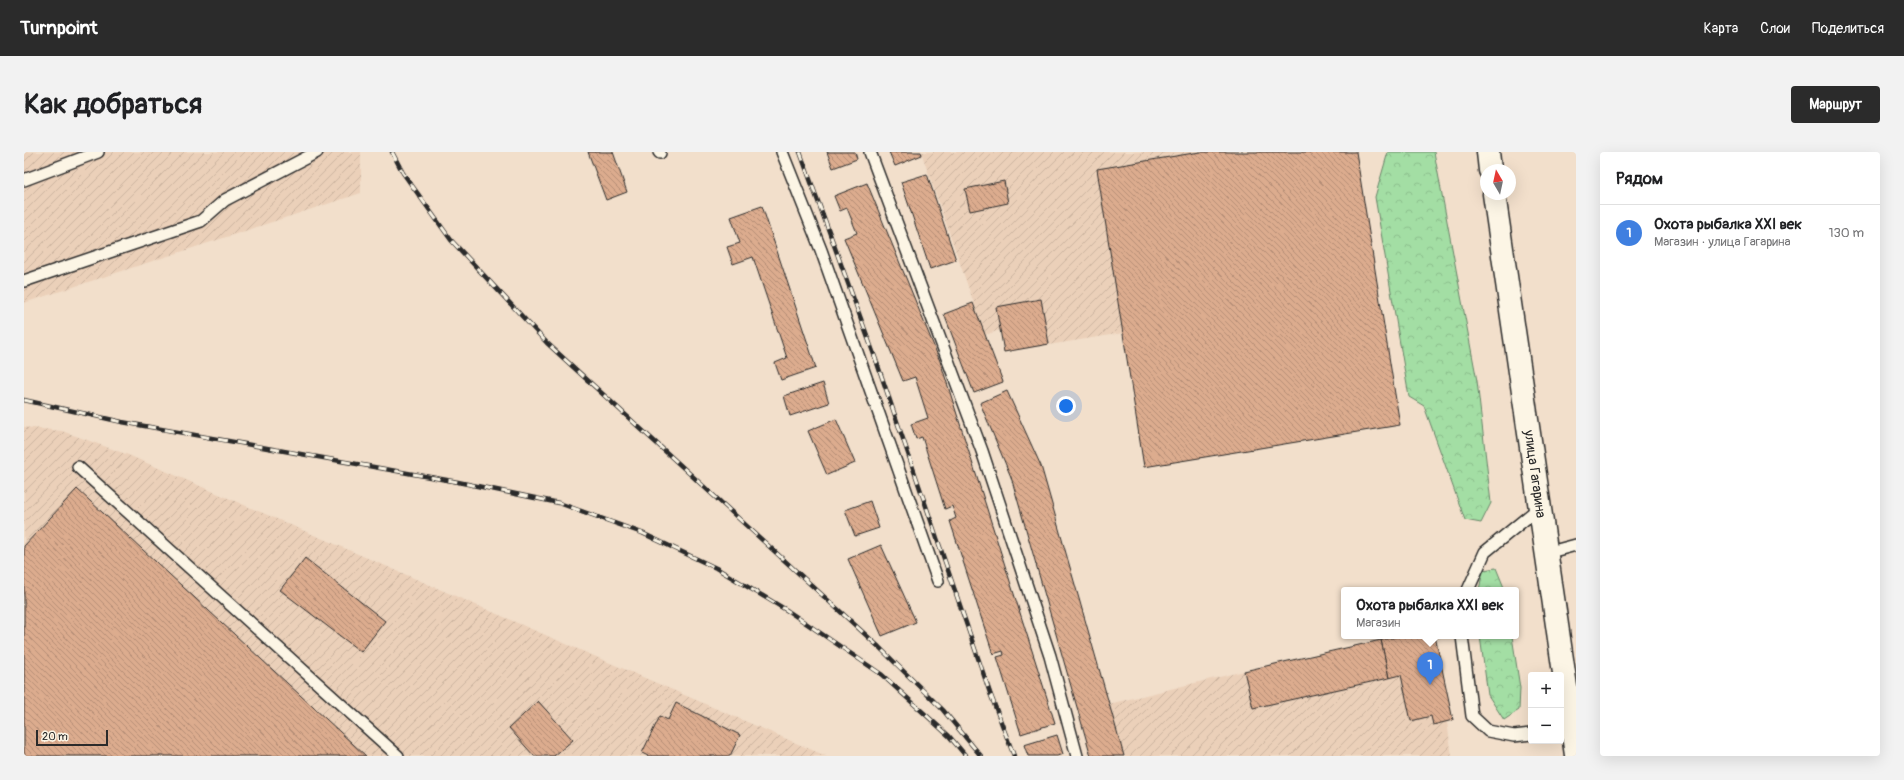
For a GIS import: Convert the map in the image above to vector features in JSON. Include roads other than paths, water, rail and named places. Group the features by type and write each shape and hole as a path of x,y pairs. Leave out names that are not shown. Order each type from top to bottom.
{"main road":[{"path":"1488,152 1489,164"},
{"name":"улица Гагарина","path":"1495,200 1540,507 1567,732 1576,755"}],"lane":[{"path":"24,180 98,152"},
{"path":"24,281 201,222 225,200 317,152"},
{"path":"782,152 821,250 938,581"},
{"path":"870,152 982,451 1050,656 1077,756"},
{"path":"78,466 398,756"},
{"path":"1469,587 1485,552 1540,507"},
{"path":"1546,553 1576,545"},
{"path":"1462,639 1472,716 1488,731 1514,736 1528,734"}],"railway":[{"path":"392,152 403,173 451,240 547,343 879,647 943,710 981,756"},
{"path":"800,152 876,360 990,693 1014,756"},
{"path":"24,400 122,422 458,482 559,503 642,533 716,568 788,611 881,674 949,736 966,756"}],"place":[{"name":"Охота рыбалка XXI век","path":"1430,685"}]}
